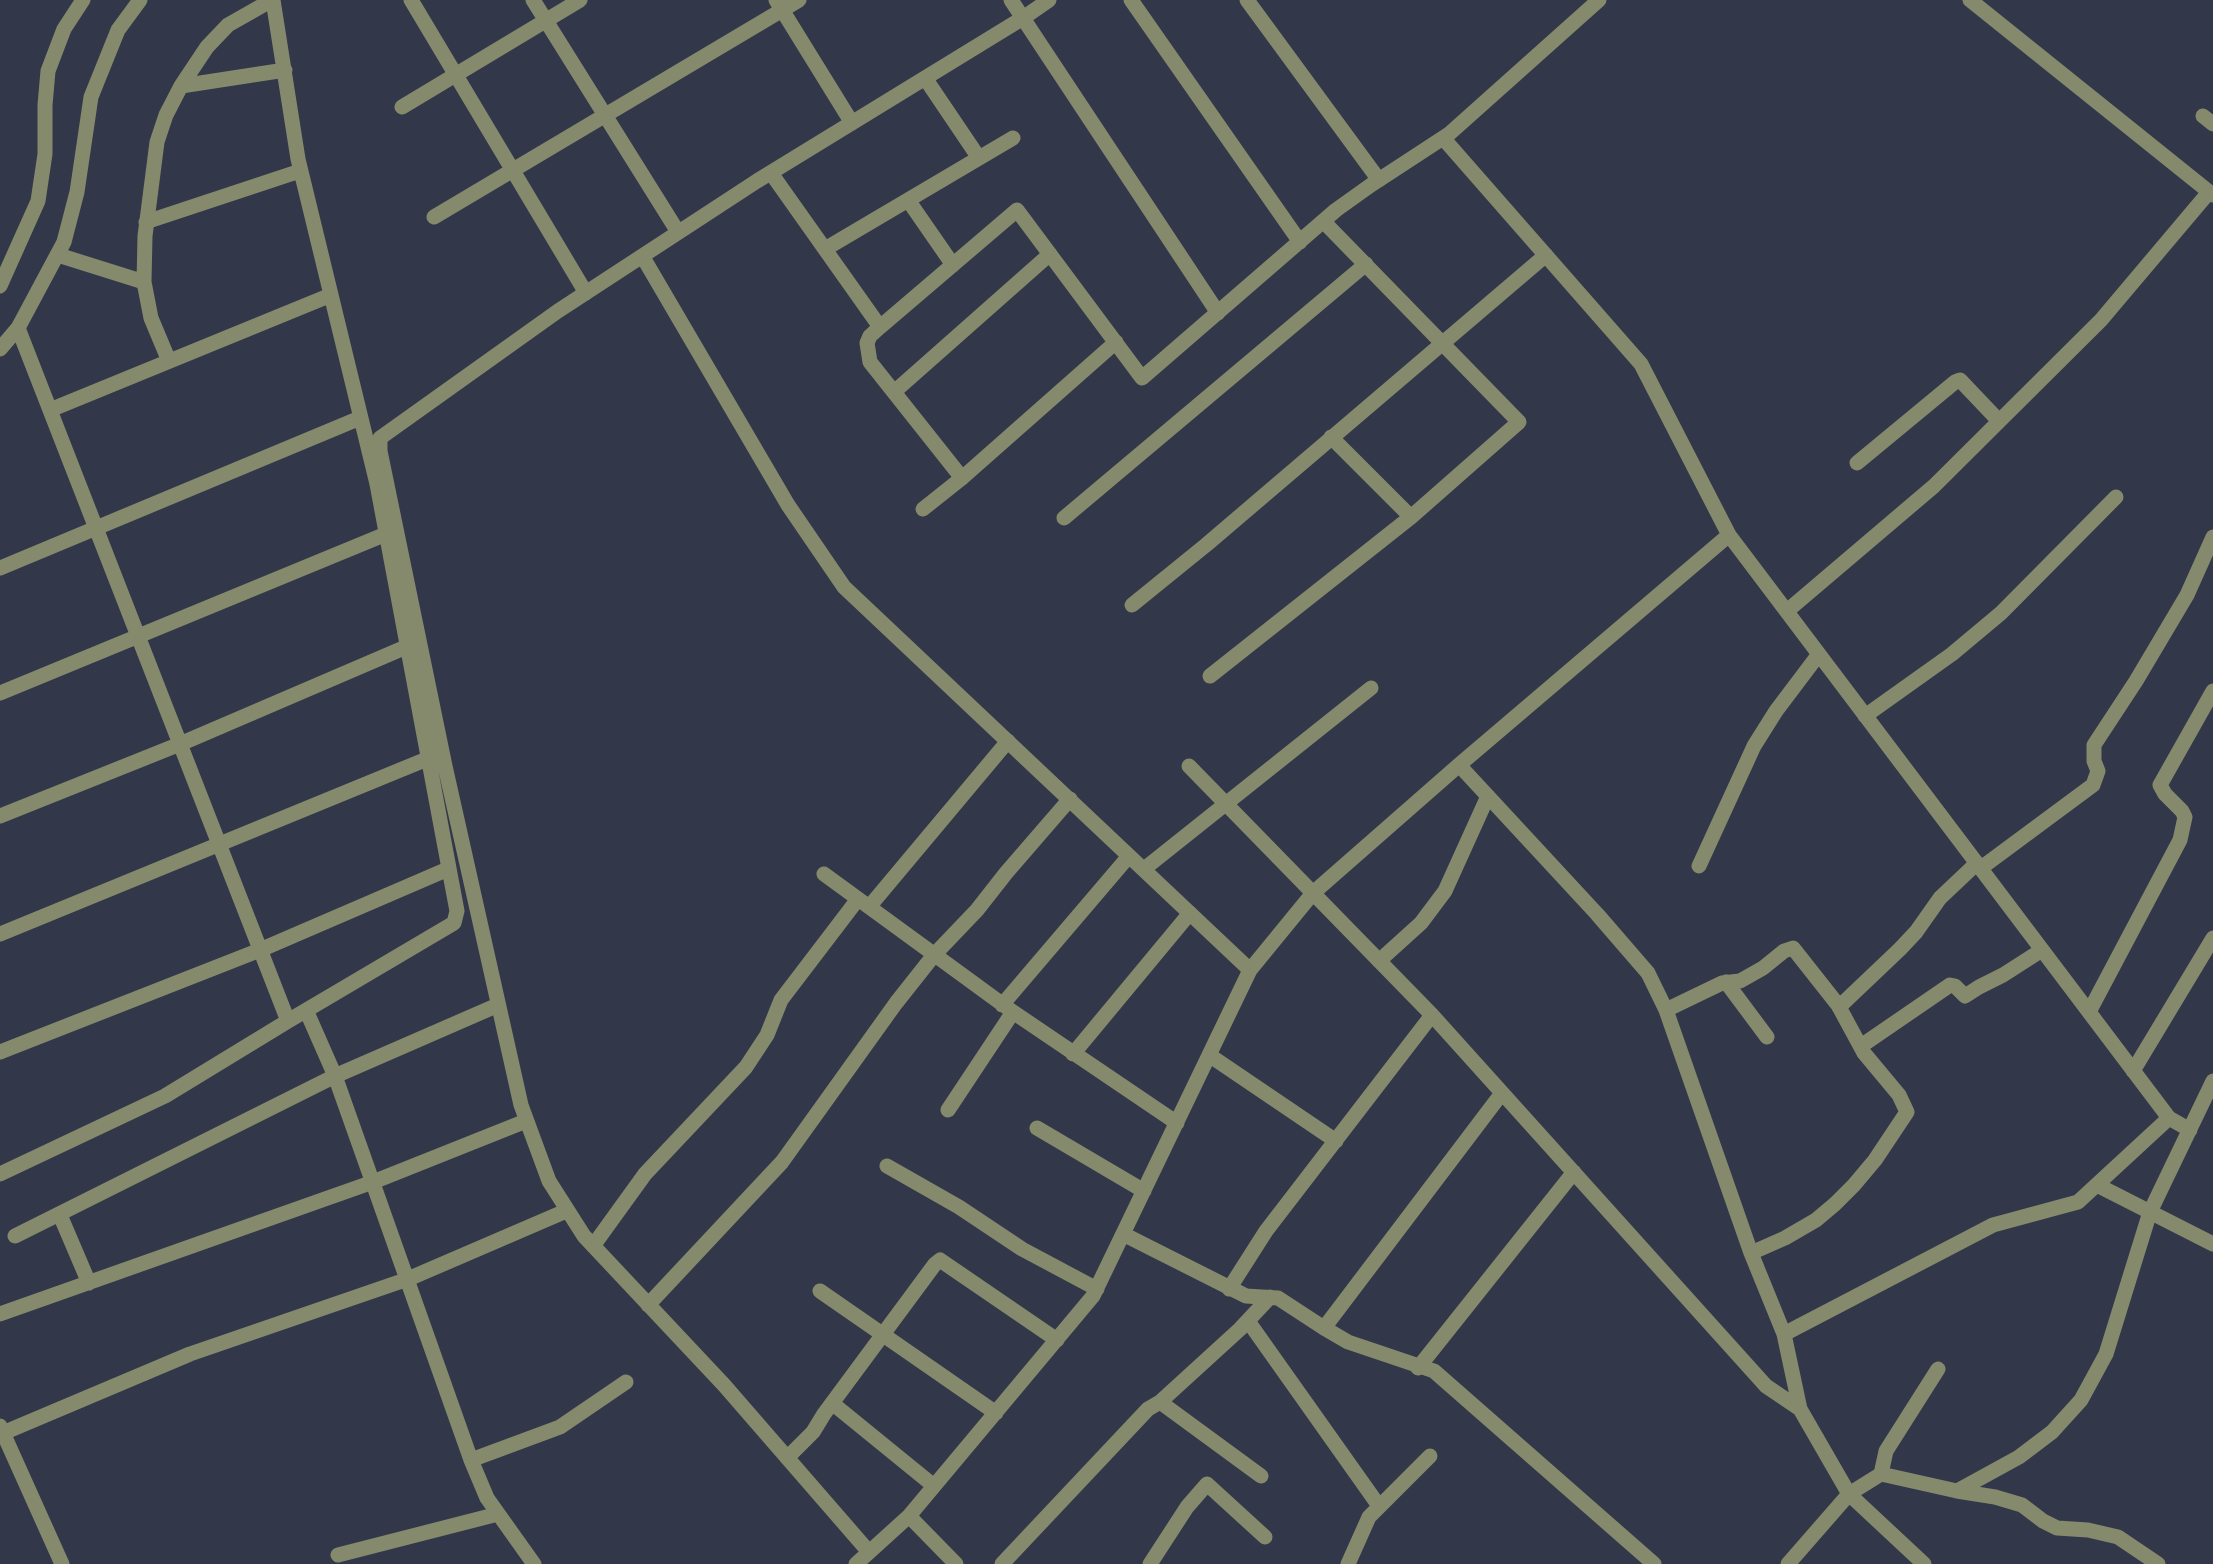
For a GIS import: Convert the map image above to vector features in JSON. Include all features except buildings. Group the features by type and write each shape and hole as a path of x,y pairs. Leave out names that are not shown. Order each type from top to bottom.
{"street":[{"path":"0,286 38,201 45,154 48,71 64,29 83,0"},
{"path":"0,349 18,328 64,242 77,192 91,97 118,30 140,0"},
{"path":"1,1169 165,1096 453,923 457,911 377,484 300,171 273,0 228,25 207,47 181,86 166,115 157,142 146,222 144,282 151,318 169,361"},
{"path":"411,0 586,293"},
{"path":"532,0 678,232"},
{"path":"402,107 580,0"},
{"path":"434,217 604,117 779,5 799,0"},
{"path":"1011,0 1218,313"},
{"path":"869,1552 724,1385 593,1245 566,1210 549,1181 521,1105 498,1005 445,766 380,451 380,438 586,293 678,232 1049,0"},
{"path":"1131,0 1300,242"},
{"path":"1248,0 1378,180"},
{"path":"962,478 870,362 867,343 879,327 1017,210 1142,378 1323,221 1378,180 1443,138 1599,0"},
{"path":"1787,611 1934,486 2101,321 2211,194 1970,0"},
{"path":"779,5 852,123"},
{"path":"181,86 285,70"},
{"path":"925,78 979,158"},
{"path":"825,249 1013,138"},
{"path":"1443,138 1641,364 1729,535 2169,1118 2190,1130"},
{"path":"146,222 300,171"},
{"path":"771,172 879,327"},
{"path":"908,200 953,265"},
{"path":"1210,676 1412,518 1519,422 1323,221"},
{"path":"894,392 1050,254"},
{"path":"58,255 144,282"},
{"path":"1132,605 1546,255"},
{"path":"644,259 788,505 844,587 1250,970"},
{"path":"1064,518 1366,264"},
{"path":"50,410 331,295"},
{"path":"18,328 288,1021"},
{"path":"922,509 962,478 1116,342"},
{"path":"1857,463 1960,380 1999,421"},
{"path":"0,568 360,418"},
{"path":"1331,437 1412,518"},
{"path":"1865,716 1952,654 2001,613 2116,497"},
{"path":"0,693 386,534"},
{"path":"856,1564 909,1516 1093,1296 1250,970 1313,893 1729,535"},
{"path":"1839,1007 1916,932 1940,898 1979,866 2093,785 2098,771 2094,761 2094,746 2187,595 2213,537"},
{"path":"0,816 180,744 406,647"},
{"path":"1699,866 1754,746 1776,711 1819,654"},
{"path":"1144,869 1371,688"},
{"path":"2089,1012 2180,840 2185,818 2182,811 2165,794 2160,785 2213,691"},
{"path":"593,1245 645,1174 746,1067 767,1035 781,1000 863,903 1008,741"},
{"path":"0,934 427,759"},
{"path":"1459,765 1597,914 1648,973 1666,1010 1751,1253 1784,1334 1800,1409 1849,1494 1923,1564"},
{"path":"1189,766 1432,1015 1766,1386 1800,1409"},
{"path":"1379,961 1421,923 1445,891 1488,796"},
{"path":"648,1305 782,1161 896,1003 934,955 977,910 1070,800"},
{"path":"948,1110 1008,1009 1130,856"},
{"path":"0,1052 260,950 448,868"},
{"path":"824,874 1008,1009 1177,1123"},
{"path":"1073,1054 1190,914"},
{"path":"2133,1071 2213,938"},
{"path":"1666,1010 1726,982 1740,981 1763,968 1784,951 1793,948 1839,1007 1861,1046 1875,1067 1899,1095 1907,1112 1875,1160 1835,1204 1816,1220 1785,1238 1751,1253"},
{"path":"1861,1046 1950,985 1955,986 1965,996 2042,950"},
{"path":"1726,982 1767,1037"},
{"path":"15,1236 334,1076 498,1005"},
{"path":"306,1010 334,1076 373,1182 471,1460 488,1498 534,1564"},
{"path":"1229,1289 1266,1231 1432,1015"},
{"path":"1209,1055 1336,1141"},
{"path":"1957,1491 2019,1456 2044,1438 2081,1400 2106,1354 2150,1212 2213,1081"},
{"path":"1324,1328 1502,1093"},
{"path":"1784,1334 1993,1225 2078,1202 2169,1118"},
{"path":"0,1314 373,1182 526,1121"},
{"path":"1037,1128 1144,1191"},
{"path":"887,1166 959,1207 1022,1249 1097,1289"},
{"path":"1418,1368 1574,1172"},
{"path":"2097,1185 2213,1244"},
{"path":"62,1564 2,1429 190,1354 408,1279 566,1210"},
{"path":"60,1215 88,1283"},
{"path":"1123,1233 1229,1289 1246,1296 1278,1298 1348,1342 1418,1368 1434,1371 1654,1564"},
{"path":"787,1458 813,1432 832,1403 940,1260 1057,1340"},
{"path":"820,1291 996,1413"},
{"path":"1002,1564 1148,1409 1160,1402 1248,1321 1270,1297"},
{"path":"1248,1321 1379,1506"},
{"path":"1881,1474 1886,1451 1938,1370"},
{"path":"471,1460 560,1427 626,1382"},
{"path":"1160,1402 1261,1476"},
{"path":"832,1403 934,1486"},
{"path":"1348,1564 1363,1528 1379,1506 1430,1456"},
{"path":"1788,1564 1849,1494 1881,1474 1995,1497 2022,1505 2043,1521 2057,1528 2088,1530 2118,1537 2158,1564"},
{"path":"1150,1564 1187,1507 1207,1484 1265,1537"},
{"path":"338,1555 498,1514"},
{"path":"909,1516 956,1564"}]}
